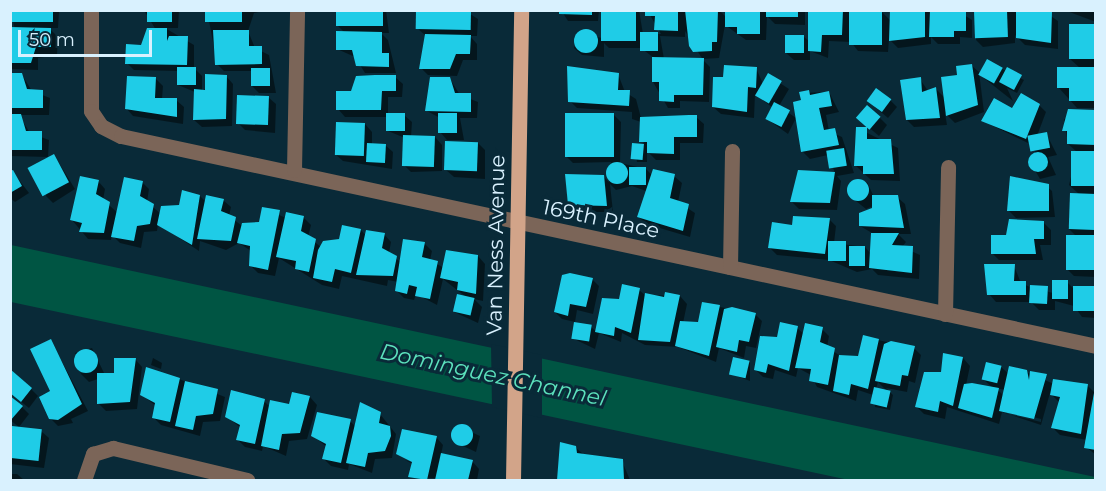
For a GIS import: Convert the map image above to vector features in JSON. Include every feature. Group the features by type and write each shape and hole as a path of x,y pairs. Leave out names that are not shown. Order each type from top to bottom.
{"main road":[{"name":"Van Ness Avenue","path":"513,480 521,10"}],"street":[{"name":"169th Place","path":"91,10 91,111 100,126 121,136 294,170 516,223 1095,346"},
{"path":"294,170 297,10"},
{"path":"730,267 732,151"},
{"path":"945,314 948,167"},
{"path":"84,480 93,454 113,448 247,480"}],"water":[{"name":"Dominguez Channel","path":"11,245 1095,477 1095,480 849,480 11,302"}],"pier":[{"path":"491,344 542,355 542,418 492,407"}],"building":[{"path":"10,10 53,10 53,22 10,22"},
{"path":"147,10 172,10 172,22 147,22"},
{"path":"205,10 242,10 242,22 205,22"},
{"path":"336,10 383,10 383,26 336,26"},
{"path":"416,10 471,11 471,30 416,29"},
{"path":"559,10 592,10 592,15 559,14"},
{"path":"601,10 636,10 636,41 601,41"},
{"path":"645,10 678,10 678,31 654,30 655,16 645,16"},
{"path":"685,10 718,10 717,42 712,42 712,51 693,52 689,46"},
{"path":"725,10 760,10 760,34 737,34 737,27 725,27"},
{"path":"766,10 798,10 798,17 766,17"},
{"path":"808,10 843,10 842,35 822,35 821,52 808,51"},
{"path":"849,10 882,10 882,45 849,45"},
{"path":"890,10 925,10 925,37 889,41"},
{"path":"930,10 966,11 966,31 954,31 954,37 929,37"},
{"path":"1007,10 1008,37 975,38 974,11"},
{"path":"1016,10 1052,12 1051,43 1016,38"},
{"path":"1069,24 1096,24 1096,59 1069,59"},
{"path":"10,27 51,28 51,47 36,47 31,63 10,63"},
{"path":"147,28 167,28 167,41 169,36 188,36 187,65 125,64 126,44 141,45"},
{"path":"586,29 594,33 598,41 594,49 586,53 578,49 574,41 578,33"},
{"path":"213,30 249,30 249,46 262,46 262,64 215,65"},
{"path":"336,31 382,32 382,53 389,53 389,67 356,66 352,50 336,50"},
{"path":"640,32 658,32 658,51 640,51"},
{"path":"425,34 471,35 470,54 456,54 450,69 419,69"},
{"path":"785,35 804,35 804,53 785,53"},
{"path":"652,57 704,58 703,95 674,95 674,102 659,101 659,82 652,82"},
{"path":"987,59 1003,68 994,83 978,75"},
{"path":"972,64 978,105 946,116 941,77 957,75 956,66"},
{"path":"724,65 757,67 756,88 748,87 747,112 712,107 713,77 723,77"},
{"path":"567,66 619,73 618,90 630,90 629,106 568,102"},
{"path":"177,67 196,67 196,85 177,85"},
{"path":"1007,67 1022,75 1014,90 999,82"},
{"path":"1057,67 1096,67 1096,101 1069,101 1069,88 1057,88"},
{"path":"251,68 270,68 270,86 251,86"},
{"path":"10,73 22,73 27,89 43,90 43,108 10,108"},
{"path":"768,73 782,81 769,104 755,96"},
{"path":"205,74 227,75 226,119 193,120 194,89 205,90"},
{"path":"396,75 396,91 382,91 381,110 336,110 336,91 351,91 356,76"},
{"path":"127,76 156,77 155,98 177,98 177,117 125,109"},
{"path":"430,77 450,77 455,93 471,93 471,112 425,111"},
{"path":"921,77 922,92 936,87 940,118 906,120 900,80"},
{"path":"876,88 891,99 882,112 867,101"},
{"path":"809,90 810,95 829,91 832,106 819,108 824,130 835,128 839,145 801,152 793,102 801,100 799,92"},
{"path":"1021,93 1040,104 1026,139 981,121 994,98 1012,108"},
{"path":"237,95 269,96 268,125 236,124"},
{"path":"774,102 790,110 781,127 765,119"},
{"path":"867,105 881,117 869,130 856,118"},
{"path":"1068,109 1096,110 1096,145 1067,144 1067,131 1062,131"},
{"path":"386,113 405,113 405,131 386,131"},
{"path":"438,113 457,113 457,133 438,133"},
{"path":"565,113 614,113 614,157 565,157"},
{"path":"10,114 21,114 26,131 42,131 42,150 10,150"},
{"path":"697,115 697,137 674,137 674,154 647,153 647,142 639,142 640,117"},
{"path":"336,122 365,123 364,156 335,155"},
{"path":"856,127 867,127 867,139 891,139 894,174 863,174 863,166 854,166"},
{"path":"1047,132 1050,148 1030,152 1027,136"},
{"path":"403,135 435,136 434,167 402,166"},
{"path":"445,141 478,142 477,171 444,170"},
{"path":"367,143 386,144 385,163 366,162"},
{"path":"632,143 644,144 643,160 631,159"},
{"path":"844,148 847,166 829,169 826,151"},
{"path":"1071,151 1096,151 1096,186 1071,186"},
{"path":"1038,152 1045,155 1048,162 1045,169 1038,172 1031,169 1028,162 1031,155"},
{"path":"54,154 69,182 43,196 28,168"},
{"path":"617,162 625,165 628,173 625,181 617,184 609,181 606,173 609,165"},
{"path":"629,167 646,167 646,185 629,185"},
{"path":"653,169 675,174 670,198 689,204 683,231 637,217"},
{"path":"13,170 22,186 10,193 10,171"},
{"path":"798,170 835,172 830,203 790,202"},
{"path":"565,174 604,175 607,206 568,205"},
{"path":"80,176 99,180 96,194 110,202 104,233 79,232 82,223 70,220"},
{"path":"1010,176 1049,184 1049,211 1007,211"},
{"path":"124,177 143,181 140,196 154,204 150,224 137,226 134,241 111,237"},
{"path":"858,179 868,186 869,190 862,200 858,201 848,194 847,190 854,180"},
{"path":"182,190 200,195 192,245 157,225 161,206 179,205"},
{"path":"1070,193 1096,194 1095,230 1069,229"},
{"path":"206,195 224,199 221,211 236,217 231,241 197,239"},
{"path":"872,195 898,195 904,228 859,226 859,213 872,208"},
{"path":"262,207 280,210 268,270 249,266 250,246 237,243 242,223 259,222"},
{"path":"286,212 304,216 301,231 316,239 309,272 295,269 296,261 276,257"},
{"path":"793,216 830,218 825,254 768,248 772,222 792,225"},
{"path":"1009,219 1044,221 1044,239 1034,239 1036,254 991,254 991,235 1006,235"},
{"path":"342,225 361,229 351,273 335,269 332,282 313,278 318,250 323,241 339,239"},
{"path":"366,230 385,233 382,248 397,256 393,276 356,275"},
{"path":"871,233 899,233 892,245 913,246 912,273 869,268"},
{"path":"1066,235 1096,235 1096,270 1066,270"},
{"path":"403,239 425,242 422,257 438,261 430,299 415,296 417,287 409,285 407,294 395,291"},
{"path":"828,241 846,241 846,261 828,261"},
{"path":"849,246 865,246 865,266 849,266"},
{"path":"446,250 478,255 476,294 457,290 458,282 440,278"},
{"path":"984,264 1015,264 1014,281 1026,281 1026,295 987,295"},
{"path":"570,273 593,278 586,307 570,304 568,316 554,312 562,275"},
{"path":"1052,280 1068,280 1068,299 1052,299"},
{"path":"622,284 640,288 631,333 615,327 614,336 595,332 602,298 619,299"},
{"path":"1030,285 1048,286 1047,304 1029,303"},
{"path":"1073,286 1096,286 1096,311 1073,311"},
{"path":"665,292 680,295 670,342 638,340 645,293 664,297"},
{"path":"457,294 475,298 470,316 453,312"},
{"path":"702,302 720,305 709,356 675,346 680,321 698,322"},
{"path":"732,307 756,313 749,342 739,340 737,352 716,347 724,309"},
{"path":"574,322 592,325 589,342 571,339"},
{"path":"780,322 798,326 789,371 768,364 766,373 754,370 760,336 777,337"},
{"path":"805,323 823,327 820,342 835,348 828,385 809,381 811,369 795,368"},
{"path":"863,335 879,339 868,389 851,384 849,395 833,391 839,355 858,356"},
{"path":"51,339 82,404 58,420 49,419 39,397 50,391 30,349"},
{"path":"891,341 915,346 908,376 902,375 900,386 875,381 884,344"},
{"path":"86,349 95,352 98,361 95,370 86,373 77,370 74,361 77,352"},
{"path":"943,353 963,357 953,406 940,401 938,412 915,407 924,372 941,372"},
{"path":"733,357 750,361 746,378 729,375"},
{"path":"114,358 136,358 130,402 97,404 97,373 114,373"},
{"path":"986,362 1002,366 997,383 982,379"},
{"path":"1009,366 1027,370 1029,380 1030,371 1047,374 1034,419 999,411"},
{"path":"146,367 180,378 170,422 152,418 155,403 140,395"},
{"path":"10,369 32,388 21,402 10,393"},
{"path":"1053,379 1088,384 1081,434 1051,428 1060,397 1050,395"},
{"path":"185,381 218,389 213,414 196,416 193,430 175,426"},
{"path":"972,383 999,388 992,418 958,408 964,384"},
{"path":"874,387 891,391 887,407 870,404"},
{"path":"231,390 265,399 255,444 236,440 240,425 225,417"},
{"path":"292,392 310,396 300,433 282,434 279,450 261,446 270,400 289,404"},
{"path":"1094,393 1096,393 1096,450 1084,448"},
{"path":"10,396 23,406 10,421"},
{"path":"360,402 381,412 379,423 390,426 391,436 385,451 368,453 365,467 346,463"},
{"path":"317,412 351,419 341,463 322,459 326,444 311,436"},
{"path":"462,424 470,427 473,435 470,443 462,446 454,443 451,435 454,427"},
{"path":"12,426 42,429 38,461 10,458"},
{"path":"402,429 437,436 427,480 408,477 412,462 396,454"},
{"path":"560,442 576,446 577,453 623,459 624,479 557,480"},
{"path":"441,453 473,460 468,480 435,480"}]}
